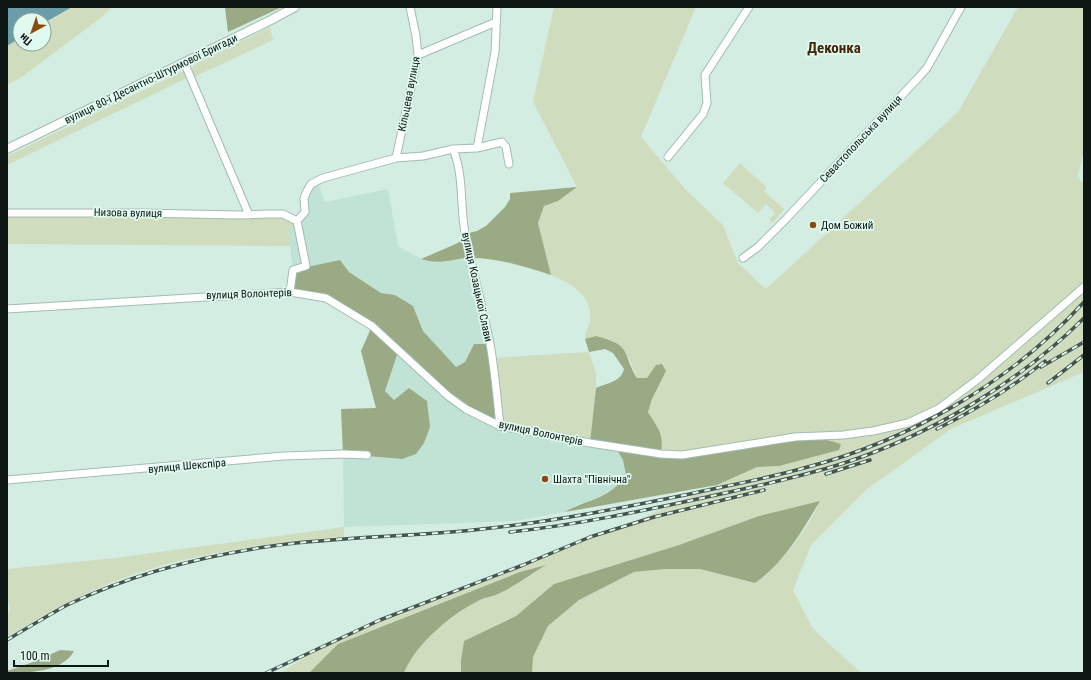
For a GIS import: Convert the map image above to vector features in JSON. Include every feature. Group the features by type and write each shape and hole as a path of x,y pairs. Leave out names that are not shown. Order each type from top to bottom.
{"street":[{"name":"вулиця 80-ї Десантно-Штурмової Бригади","path":"7,150 295,7"},
{"name":"Кільцева вулиця","path":"396,158 418,55 410,7"},
{"path":"477,148 495,52 497,7"},
{"path":"668,157 703,114 707,103 705,74 748,7"},
{"name":"Севастопольська вулиця","path":"743,258 758,247 786,219 927,68 961,7"},
{"path":"418,55 496,22"},
{"path":"184,62 249,215"},
{"path":"290,292 293,270 306,266 297,221 305,212 304,198 306,191 317,180 396,158 423,156 453,149 477,148 496,143 504,143 509,164"},
{"name":"вулиця Козацької Слави","path":"453,149 459,162 461,209 465,234 490,344 500,426"},
{"name":"Низова вулиця","path":"7,213 283,214 297,221"},
{"name":"вулиця Волонтерів","path":"7,309 290,292 326,298 372,326 448,396 466,409 500,426 590,443 661,454 682,455 795,438 843,435 873,431 908,423 938,409 977,380 1084,287"},
{"name":"вулиця Шекспіра","path":"7,480 284,456 343,454 367,455"}],"shaded area":[{"path":"72,7 112,7 102,17 22,77 7,85 7,46 12,43 12,52 52,52 52,18"},
{"path":"225,7 282,7 228,32"},
{"path":"554,7 696,7 641,137 685,189 723,225 738,263 766,289 958,112 1018,7 1084,7 1084,151 1078,175 1081,182 1084,181 1084,372 951,429 866,490 811,545 793,590 813,629 861,673 532,673 533,657 548,626 579,600 634,572 666,569 700,569 755,583 774,567 801,535 819,502 759,516 679,545 554,584 516,616 464,641 461,660 461,673 404,673 409,663 426,641 436,630 458,612 479,600 509,588 544,566 520,572 338,644 309,673 280,673 318,649 380,620 523,565 590,537 626,525 757,467 779,466 797,438 746,448 695,454 661,454 661,436 648,412 652,399 666,371 662,365 656,365 647,378 637,378 629,358 596,336 585,339 590,318 590,310 583,296 578,290 565,281 551,275 538,223 544,206 558,201 577,187 533,102"},
{"path":"270,27 273,40 194,77 191,70 194,65"},
{"path":"181,72 184,72 187,78 7,165 7,156"},
{"path":"740,163 767,188 764,191 784,209 773,223 769,220 775,213 766,204 758,213 723,183"},
{"path":"317,180 325,202 388,189 398,246 421,259 434,263 471,258 490,344 474,344 465,362 456,368 423,331 413,306 395,295 381,293 349,272 340,261 293,270 288,231 291,226 302,216 304,198"},
{"path":"577,187 558,201 544,206 538,223 551,275 512,264 482,258 465,258 441,262 421,259 458,243 465,234 477,231 486,226 505,207 510,199 510,193"},
{"path":"7,213 270,214 297,221 290,229 290,246 7,244"},
{"path":"340,260 349,272 381,293 395,295 413,306 423,331 456,367 465,362 474,344 490,344 500,426 466,409 399,349 385,391 394,400 409,388 427,401 430,427 424,443 416,454 402,459 343,454 341,409 376,408 361,351 372,326 326,298 290,292 293,270"},
{"path":"596,336 616,343 621,347 637,378 647,378 656,365 662,364 666,371 652,399 648,412 661,436 661,454 705,454 746,449 786,440 814,438 841,444 839,450 779,466 757,467 717,485 565,512 605,495 619,484 626,475 623,460 617,450 590,443 596,388 620,377 624,369 613,353 605,349 589,352 585,339"},
{"path":"399,349 617,450 623,460 626,475 613,490 603,497 579,504 565,512 515,521 344,527 343,454 401,459 394,400 385,391"},
{"path":"589,352 596,373 596,388 590,443 500,426 492,358"},
{"path":"820,501 792,546 775,566 755,583 700,569 666,569 634,572 579,600 548,626 533,657 532,673 461,673 461,660 464,641 516,616 554,584 679,545 759,516"},
{"path":"344,527 344,537 251,547 220,552 160,566 101,587 77,598 7,637 7,613 10,611 7,591 7,569 115,558"},
{"path":"546,565 504,591 480,600 446,622 425,641 409,662 404,673 309,673 338,644 520,572"},
{"path":"60,650 74,651 69,658 54,667 35,672 7,673 7,671 36,661"}],"water":[{"path":"7,7 72,7 52,18 52,12 12,12 12,43 7,46"}],"railway":[{"path":"7,640 67,605 117,584 142,575 220,555 299,543 464,531 564,518 661,500 760,479 843,456 882,442 919,425 956,405 991,383 1024,358 1055,331 1084,302"},
{"path":"510,532 584,522 707,497 808,474 874,452 907,439 971,405 1031,364 1084,318"},
{"path":"1041,367 1084,342"},
{"path":"1048,383 1084,355"},
{"path":"937,429 993,398 1045,361"},
{"path":"826,474 870,460"},
{"path":"266,673 380,620 523,565 590,537 654,517 764,490"}],"place":[{"name":"Дом Божий","path":"813,225"},
{"name":"Шахта \"Північна\"","path":"545,479"}],"district":[{"name":"Деконка","path":"834,48"}]}
